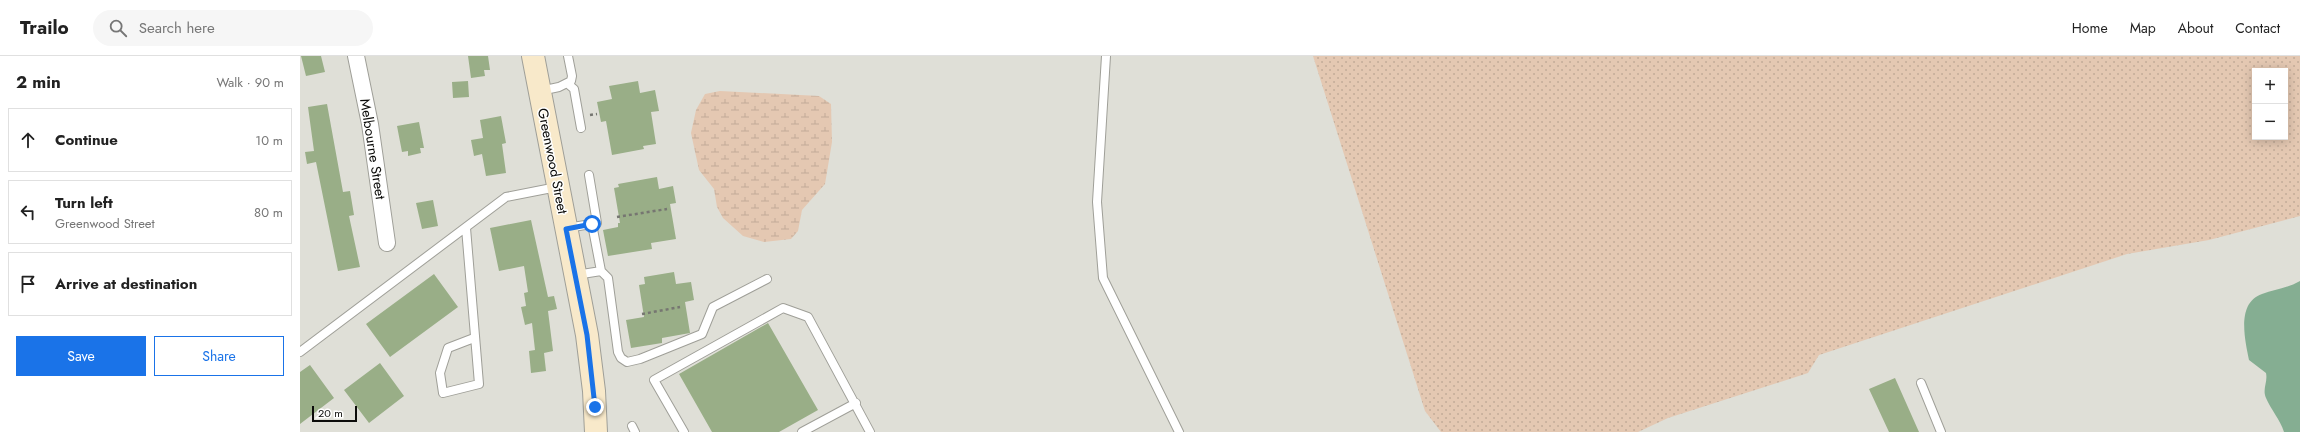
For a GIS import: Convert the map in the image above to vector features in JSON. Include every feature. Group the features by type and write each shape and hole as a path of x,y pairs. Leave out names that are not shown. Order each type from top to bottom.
{"main road":[{"name":"Greenwood Street","path":"533,56 590,359 596,432"}],"street":[{"name":"Melbourne Street","path":"356,56 370,124 387,243"}],"lane":[{"path":"539,92 568,84 572,76 568,56"},
{"path":"1106,56 1097,202 1103,278 1179,432"},
{"path":"568,84 574,89 581,128"},
{"path":"566,229 597,223 590,175"},
{"path":"300,352 506,197 558,187"},
{"path":"592,224 601,271 608,278 618,352 621,358 627,362 640,359 702,334 713,307 767,279"},
{"path":"466,228 479,384 443,393 440,374 448,348 474,338"},
{"path":"575,275 601,271"},
{"path":"684,432 654,380 783,308 808,317 856,403 870,432"},
{"path":"1921,382 1941,432"},
{"path":"802,432 856,403"}],"path":[{"path":"618,216 667,209"},
{"path":"642,314 680,307"}],"green space":[{"path":"1313,56 2300,56 2300,216 2209,240 2127,254 1819,355 1808,373 1668,418 1638,432 1441,432 1425,411"},
{"path":"720,91 819,96 831,104 832,142 825,184 802,210 798,231 791,239 764,242 743,236 723,218 717,207 714,189 699,170 691,133 696,110 705,94"}],"shaded area":[{"path":"2300,281 2300,432 2284,432 2265,395 2266,373 2249,360 2244,333 2244,323 2248,305 2254,299 2262,294"}],"building":[{"path":"301,56 321,56 325,72 306,76"},
{"path":"468,56 488,56 490,70 484,70 485,76 471,78"},
{"path":"468,81 469,97 453,98 452,82"},
{"path":"638,81 640,93 655,90 659,111 651,112 656,144 643,146 644,149 612,155 606,121 601,122 597,102 612,99 609,86"},
{"path":"327,104 343,192 350,191 354,215 349,216 360,267 338,271 316,162 307,164 305,152 314,151 308,107"},
{"path":"501,116 506,143 502,144 506,173 486,176 482,154 474,156 471,140 483,138 480,120"},
{"path":"419,122 424,148 420,148 421,153 408,156 408,151 402,152 397,126"},
{"path":"657,177 659,189 673,186 676,203 670,204 676,239 651,243 652,249 608,256 603,230 618,227 618,223 620,223 614,188 619,187 618,184"},
{"path":"433,200 438,226 422,229 416,203"},
{"path":"531,220 548,297 554,296 557,309 548,311 553,351 544,353 546,371 531,373 529,351 535,350 532,323 525,325 521,307 526,306 524,293 528,292 524,266 499,271 490,228"},
{"path":"674,272 676,284 691,282 694,300 685,302 690,333 662,338 662,343 631,348 626,320 644,317 639,285 645,284 644,277"},
{"path":"434,274 458,307 390,357 366,324"},
{"path":"768,323 818,410 779,432 712,432 679,374"},
{"path":"380,363 404,396 369,423 344,390"},
{"path":"310,365 334,398 300,424 300,372"},
{"path":"1895,378 1919,432 1889,432 1869,389"}],"route":[{"path":"592,224 566,229 587,335 595,407"}]}
